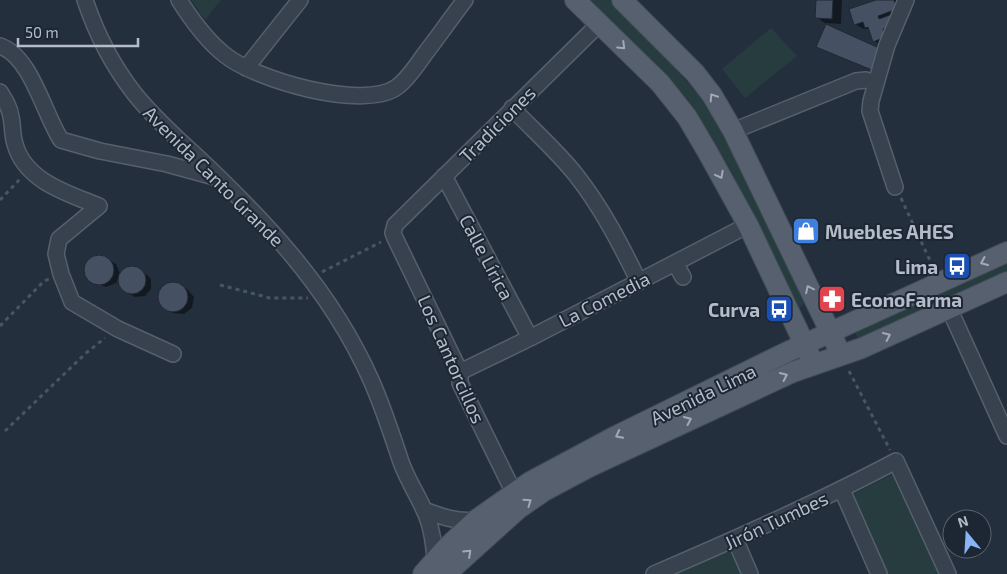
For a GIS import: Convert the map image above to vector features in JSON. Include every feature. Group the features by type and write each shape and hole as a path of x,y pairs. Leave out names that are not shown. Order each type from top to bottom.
{"main road":[{"path":"575,0 660,83 687,117 748,226 814,365"},
{"path":"622,0 695,73 712,95 733,131 844,360"},
{"name":"Avenida Lima","path":"435,570 483,526 514,492 530,482 616,436 805,344 1007,252"},
{"name":"Avenida Lima","path":"483,526 589,467 793,372 814,365 844,360 862,348 1007,282"}],"street":[{"name":"Avenida Canto Grande","path":"85,0 108,50 133,92 150,113 220,178 290,253 323,298 356,351 371,381 404,469 431,528 435,570"},
{"path":"179,0 200,29 217,47 225,55 246,68 310,90 355,96 379,95 397,87 414,68 464,0"},
{"path":"246,68 300,0"},
{"path":"895,187 870,111 875,82 887,45 906,0"},
{"name":"Tradiciones","path":"395,225 599,24"},
{"path":"0,46 12,52 30,75 61,140 100,151 167,164 220,178"},
{"path":"733,131 856,80 875,82"},
{"path":"0,92 11,116 14,142 30,170 55,189 99,206 59,239 56,254 61,274 72,302 118,329 173,354"},
{"path":"512,108 575,173 595,200 639,282"},
{"name":"Calle Lírica","path":"444,176 530,338"},
{"name":"Los Cantorcillos","path":"395,225 393,233 395,238 460,372 460,383 514,492"},
{"name":"La Comedia","path":"460,372 748,226"},
{"path":"675,263 683,277"},
{"path":"950,308 1007,436"},
{"path":"896,461 948,574"},
{"name":"Jirón Tumbes","path":"654,574 842,490 896,461"},
{"path":"842,490 879,574"},
{"path":"424,510 442,517 483,526"},
{"path":"735,539 750,574"}],"path":[{"path":"0,200 30,170"},
{"path":"895,187 940,281"},
{"path":"320,273 382,242"},
{"path":"0,326 44,281 61,274"},
{"path":"220,285 270,298 323,298"},
{"path":"6,431 86,353 118,329"},
{"path":"844,360 896,461"}],"green space":[{"path":"191,0 221,0 205,20"},
{"path":"590,0 610,0 656,46 712,111 726,134 785,260 804,304 798,309 731,171 699,117 686,99 644,53"},
{"path":"771,28 797,56 745,98 722,69"},
{"path":"1007,261 1007,273 860,339 857,337 855,330"},
{"path":"897,472 943,574 888,574 851,495"},
{"path":"728,542 742,574 655,574"}],"building":[{"path":"816,0 833,0 832,19 815,18"},
{"path":"876,0 894,0 897,9 878,16 879,19 890,15 893,23 892,26 883,29 885,37 873,42 868,27 865,28 863,22 854,25 849,9"},
{"path":"826,24 881,49 872,70 816,47"},
{"path":"99,255 109,260 114,270 109,280 99,285 89,280 84,270 89,260"},
{"path":"132,266 142,270 146,280 142,290 132,294 122,290 118,280 122,270"},
{"path":"173,282 184,286 188,297 184,308 173,312 162,308 158,297 162,286"}],"place":[{"name":"Muebles AHES","path":"806,231"},
{"name":"Lima","path":"957,266"},
{"name":"EconoFarma","path":"832,299"},
{"name":"Curva","path":"779,309"}]}
